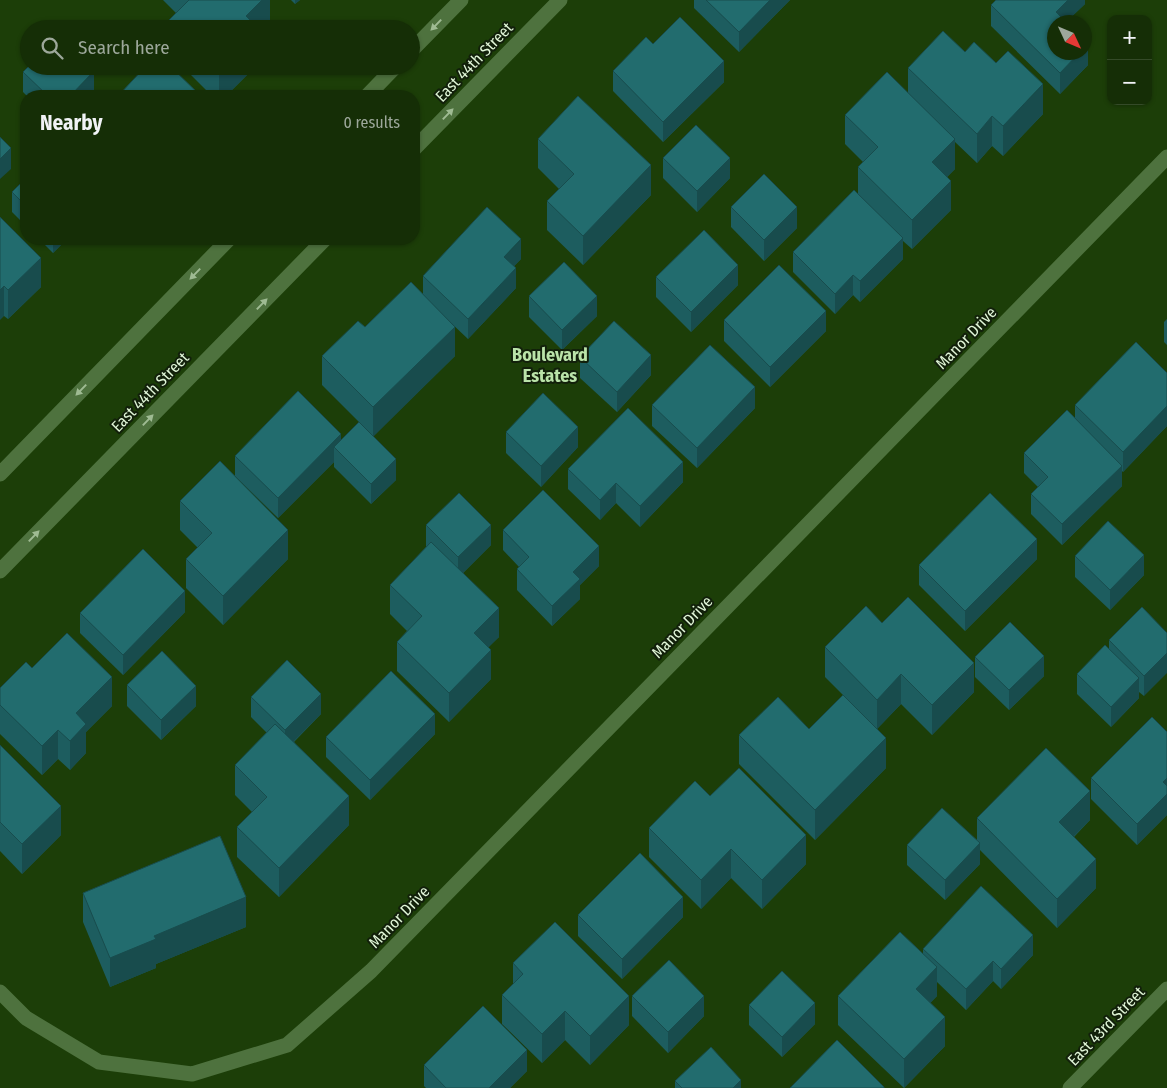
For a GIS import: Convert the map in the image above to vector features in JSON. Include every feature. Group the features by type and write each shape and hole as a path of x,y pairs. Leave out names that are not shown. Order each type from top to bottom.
{"street":[{"path":"420,42 461,0"},
{"name":"East 44th Street","path":"420,143 560,0"},
{"path":"373,90 387,75"},
{"name":"Manor Drive","path":"0,992 26,1018 99,1062 192,1074 288,1045 371,971 1167,157"},
{"path":"0,474 222,245"},
{"name":"East 44th Street","path":"0,571 320,245"},
{"name":"East 43rd Street","path":"1070,1088 1167,989"}],"building":[{"path":"189,0 262,0 246,16 250,20 169,20"},
{"path":"706,0 770,0 739,32"},
{"path":"996,0 1068,0 1056,12 1059,15 1047,15 1047,60 1072,60 1060,73 991,5"},
{"path":"680,17 724,61 663,122 613,71 646,37 653,44"},
{"path":"943,31 965,52 974,42 996,63 1008,51 1043,84 1003,126 992,116 977,134 908,68"},
{"path":"887,72 955,139 932,162 951,181 912,220 858,167 878,147 845,115"},
{"path":"26,75 90,75 76,90 42,90"},
{"path":"138,75 179,75 195,90 124,90"},
{"path":"578,96 651,165 583,236 547,201 574,174 538,139"},
{"path":"696,125 730,158 697,191 663,158"},
{"path":"0,137 11,148 0,159"},
{"path":"764,174 797,207 764,240 731,207"},
{"path":"20,184 20,200 12,192"},
{"path":"854,190 903,238 860,281 853,275 835,294 793,252"},
{"path":"487,207 521,239 504,257 516,268 468,319 423,276"},
{"path":"0,217 20,237 20,245 28,245 41,258 8,290 4,286 0,290"},
{"path":"704,230 738,265 691,312 656,277"},
{"path":"564,262 597,296 562,330 529,296"},
{"path":"779,265 826,311 770,367 724,320"},
{"path":"411,282 455,327 373,407 322,356 358,321 365,327"},
{"path":"614,321 651,355 617,392 580,357"},
{"path":"1136,342 1167,373 1167,406 1123,452 1075,405"},
{"path":"710,345 755,387 697,448 652,405"},
{"path":"298,391 341,434 278,498 235,456"},
{"path":"543,393 578,427 541,466 506,432"},
{"path":"628,408 683,462 640,506 616,483 600,500 568,469"},
{"path":"1067,410 1122,466 1062,524 1031,494 1048,477 1024,453"},
{"path":"359,422 396,459 371,484 334,447"},
{"path":"220,461 288,530 223,596 186,559 212,533 180,501"},
{"path":"543,490 599,546 573,572 580,579 552,606 517,569 529,557 503,530"},
{"path":"459,493 491,525 458,557 426,525"},
{"path":"990,493 1037,539 965,611 919,565"},
{"path":"1108,521 1144,555 1110,590 1075,556"},
{"path":"431,542 499,608 474,633 491,650 449,693 397,642 422,616 390,585"},
{"path":"143,549 185,591 123,655 80,613"},
{"path":"908,597 974,663 932,705 901,674 877,700 825,647 866,606 882,623"},
{"path":"1142,607 1167,633 1167,653 1144,676 1109,640"},
{"path":"1010,622 1044,656 1009,690 975,657"},
{"path":"67,633 112,677 76,713 86,724 70,741 58,730 42,746 0,705 0,688 26,662 32,668"},
{"path":"1105,645 1139,678 1111,707 1077,674"},
{"path":"162,651 196,686 161,720 127,685"},
{"path":"287,660 321,694 285,730 251,697"},
{"path":"391,671 435,714 370,780 326,737"},
{"path":"843,695 886,738 815,810 739,735 778,697 809,729"},
{"path":"1152,717 1167,732 1167,778 1163,782 1167,786 1167,794 1137,824 1091,778"},
{"path":"275,724 349,796 279,868 237,827 267,797 235,765"},
{"path":"0,745 61,806 22,844 0,822"},
{"path":"1046,748 1090,791 1059,822 1096,859 1057,899 977,818"},
{"path":"739,768 806,835 762,880 731,849 701,880 649,828 695,781 710,796"},
{"path":"942,808 980,843 945,880 907,845"},
{"path":"220,836 246,897 154,936 156,939 110,958 83,893"},
{"path":"640,853 683,897 622,959 578,915"},
{"path":"981,886 1033,935 1001,969 993,961 966,989 923,949"},
{"path":"555,922 629,996 590,1036 565,1011 542,1034 502,995 523,974 513,963"},
{"path":"900,932 937,967 916,989 945,1017 904,1059 838,996"},
{"path":"669,960 704,996 668,1032 632,996"},
{"path":"782,971 815,1003 782,1037 749,1005"},
{"path":"483,1006 527,1050 489,1088 446,1088 424,1065"},
{"path":"837,1040 884,1088 790,1088"},
{"path":"711,1047 741,1080 733,1088 682,1088 675,1081"}],"district":[{"name":"Boulevard Estates","path":"550,365"}]}
